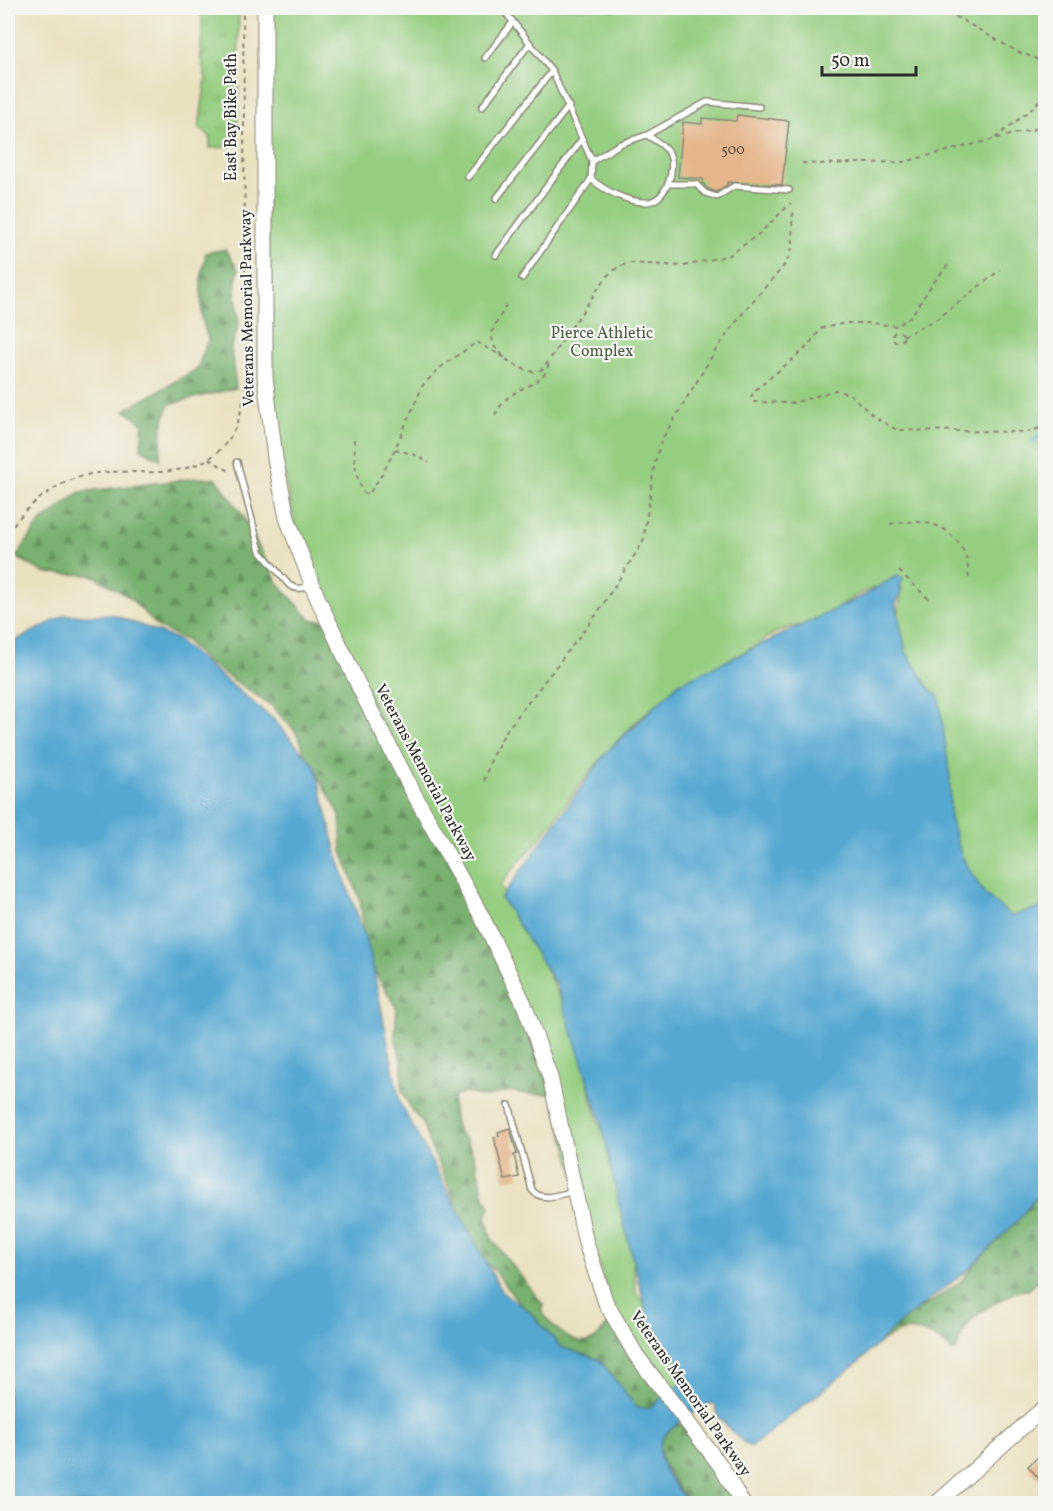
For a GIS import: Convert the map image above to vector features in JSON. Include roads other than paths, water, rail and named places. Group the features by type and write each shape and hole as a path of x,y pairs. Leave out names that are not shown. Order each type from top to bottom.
{"main road":[{"name":"Veterans Memorial Parkway","path":"265,8 264,376 282,498 311,584 364,697 482,917 524,1004 550,1077 586,1244 606,1304 636,1355 720,1466 742,1503"},
{"path":"936,1503 1046,1406"}],"lane":[{"path":"502,8 552,71 592,160 591,179 522,278"},
{"path":"485,58 513,22"},
{"path":"482,106 530,43"},
{"path":"468,177 552,71"},
{"path":"592,160 620,144 647,135 707,102 759,108"},
{"path":"496,199 569,106"},
{"path":"591,179 631,200 648,203 658,197 669,184 671,170 669,154 657,141 647,135"},
{"path":"496,255 582,139"},
{"path":"669,184 696,184 705,193 717,197 734,186 789,190"},
{"path":"237,462 260,551 294,589 302,589 311,584"},
{"path":"509,1105 532,1190 536,1195 545,1197 576,1191"}],"water":[{"path":"898,575 903,579 896,604 906,652 927,685 939,697 950,777 950,818 962,857 984,893 1011,916 1042,907 1045,904 1045,1185 1019,1219 970,1268 894,1328 859,1362 751,1447 723,1422 717,1414 715,1404 707,1404 702,1410 700,1408 674,1427 661,1443 661,1461 670,1479 688,1503 8,1504 8,655 13,642 65,615 114,615 176,639 273,719 315,766 339,862 370,952 400,1103 502,1292 529,1311 561,1347 600,1360 637,1408 649,1408 681,1384 680,1382 686,1378 686,1372 648,1318 618,1201 601,1121 557,986 501,898 607,752 678,684 861,597"}],"waterway":[{"path":"1033,441 1046,433"}],"park label":[{"name":"Pierce Athletic Complex","path":"602,343"}]}
